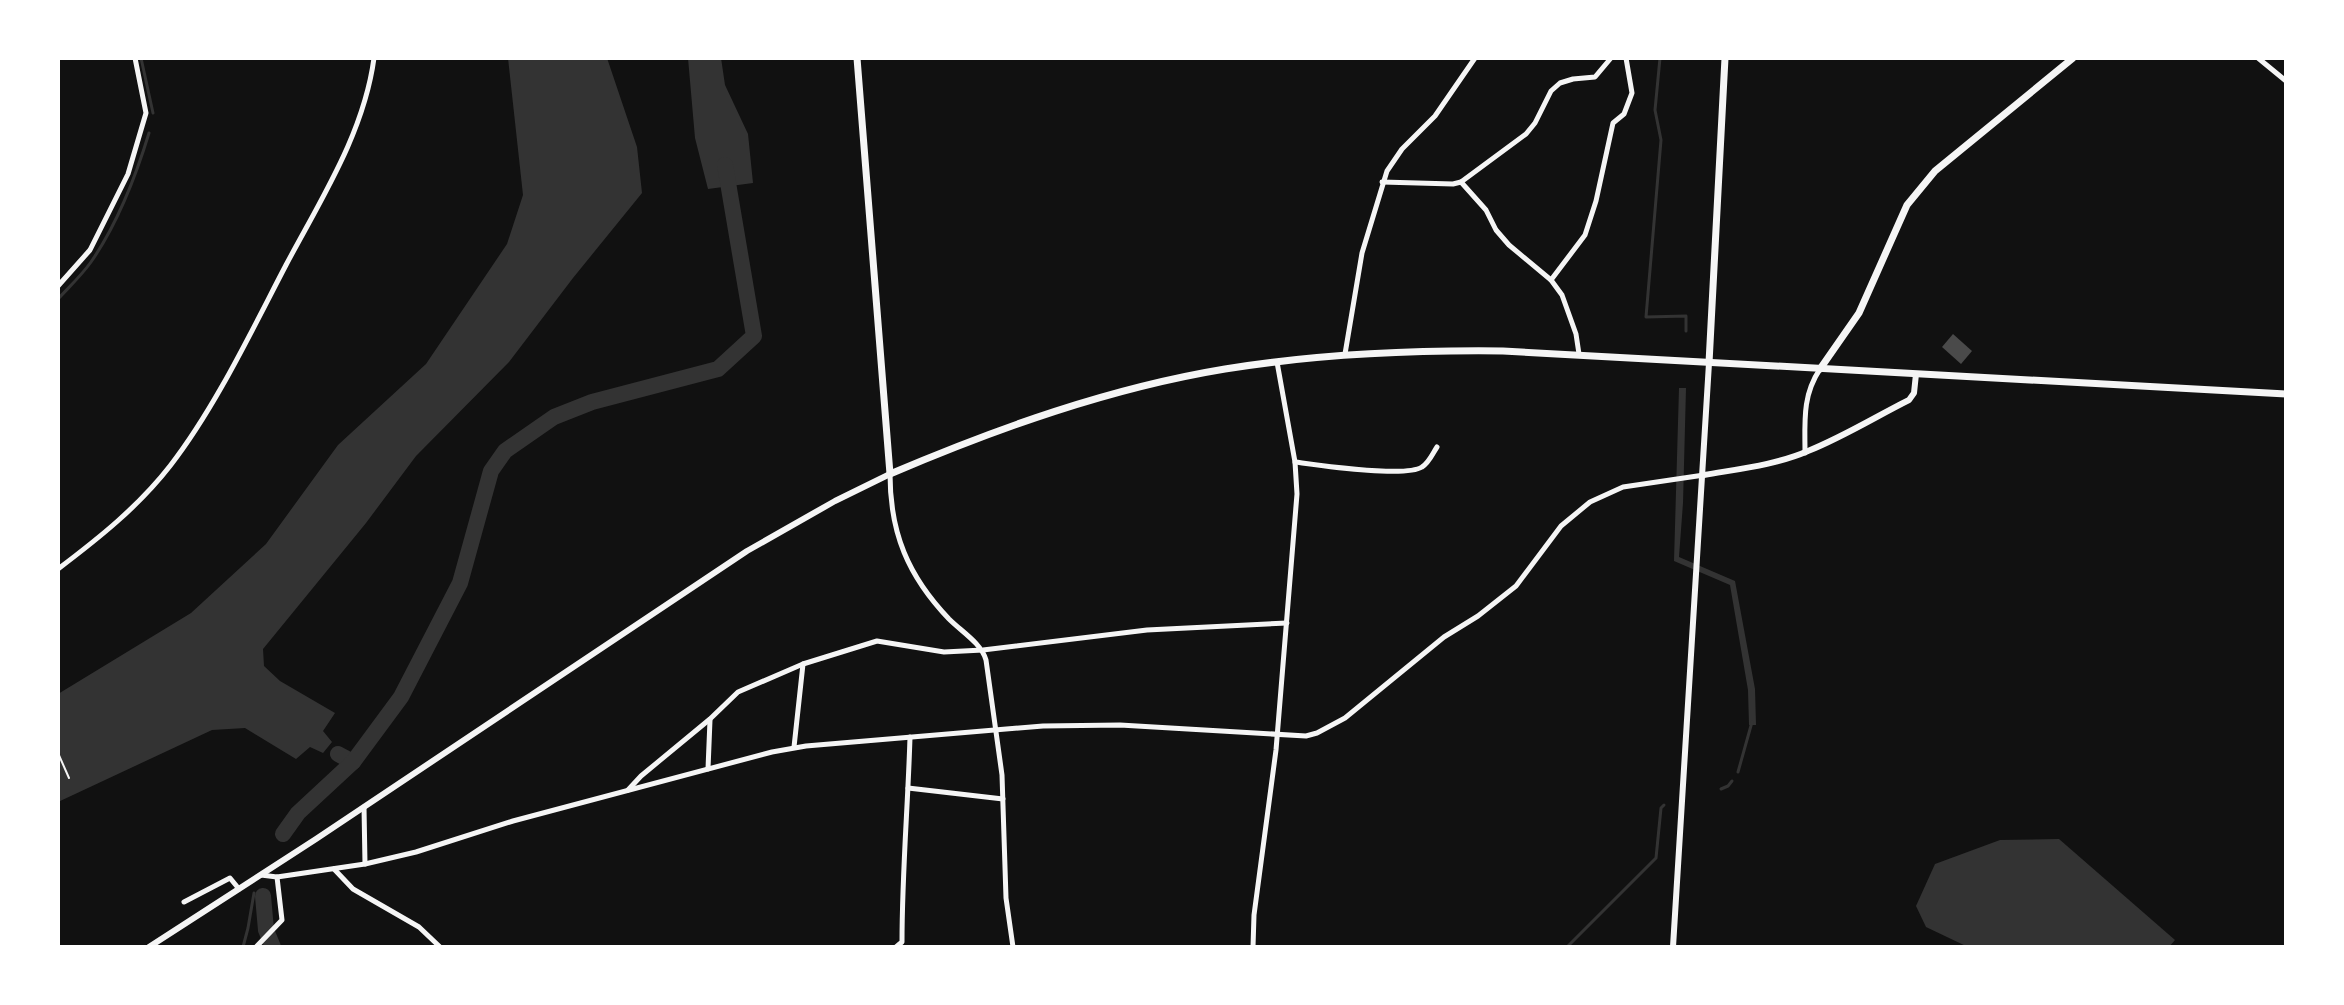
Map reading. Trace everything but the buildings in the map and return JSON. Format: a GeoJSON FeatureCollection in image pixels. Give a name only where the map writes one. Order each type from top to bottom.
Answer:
{"type":"FeatureCollection","features":[{"type":"Feature","properties":{"kind":"main road"},"geometry":{"type":"LineString","coordinates":[[857,58],[890,474],[1008,427],[1108,395],[1195,375],[1345,354],[1446,350],[1579,354],[2286,394]]}},
{"type":"Feature","properties":{"kind":"main road"},"geometry":{"type":"LineString","coordinates":[[1709,363],[1725,58]]}},
{"type":"Feature","properties":{"kind":"main road"},"geometry":{"type":"LineString","coordinates":[[1820,369],[1859,313],[1907,205],[1935,171],[2073,58]]}},
{"type":"Feature","properties":{"kind":"street"},"geometry":{"type":"LineString","coordinates":[[58,286],[90,250],[128,174],[146,113],[135,58]]}},
{"type":"Feature","properties":{"kind":"street"},"geometry":{"type":"LineString","coordinates":[[58,569],[114,526],[141,500],[171,465],[199,422],[243,349],[346,154],[372,74],[374,58]]}},
{"type":"Feature","properties":{"kind":"street"},"geometry":{"type":"LineString","coordinates":[[1345,354],[1362,253],[1382,182],[1402,149],[1435,116],[1475,58]]}},
{"type":"Feature","properties":{"kind":"street"},"geometry":{"type":"LineString","coordinates":[[1382,182],[1461,182],[1526,134],[1551,91],[1560,83],[1595,77],[1611,58]]}},
{"type":"Feature","properties":{"kind":"street"},"geometry":{"type":"LineString","coordinates":[[1551,280],[1585,235],[1596,201],[1613,123],[1624,114],[1632,93],[1626,58]]}},
{"type":"Feature","properties":{"kind":"street"},"geometry":{"type":"LineString","coordinates":[[2258,58],[2286,81]]}},
{"type":"Feature","properties":{"kind":"street"},"geometry":{"type":"LineString","coordinates":[[1461,182],[1486,210],[1496,230],[1509,245],[1551,280],[1567,305],[1579,354]]}},
{"type":"Feature","properties":{"kind":"street"},"geometry":{"type":"LineString","coordinates":[[1253,947],[1254,915],[1277,735],[1297,494],[1295,462],[1277,362]]}},
{"type":"Feature","properties":{"kind":"street"},"geometry":{"type":"LineString","coordinates":[[1673,947],[1709,363]]}},
{"type":"Feature","properties":{"kind":"street"},"geometry":{"type":"LineString","coordinates":[[1805,453],[1805,403],[1812,381],[1820,369]]}},
{"type":"Feature","properties":{"kind":"street"},"geometry":{"type":"LineString","coordinates":[[261,875],[277,877],[334,869],[416,852],[500,825],[794,747],[997,729],[1120,725],[1306,736],[1330,728],[1345,718],[1444,637],[1478,616],[1516,586],[1561,526],[1590,502],[1623,487],[1758,466],[1805,453],[1909,400],[1914,393],[1916,374]]}},
{"type":"Feature","properties":{"kind":"street"},"geometry":{"type":"LineString","coordinates":[[1295,462],[1364,470],[1410,471],[1423,467],[1437,447]]}},
{"type":"Feature","properties":{"kind":"street"},"geometry":{"type":"LineString","coordinates":[[149,947],[747,551],[890,474],[892,516],[912,572],[948,618],[983,650],[997,729],[1007,911],[1013,947]]}},
{"type":"Feature","properties":{"kind":"street"},"geometry":{"type":"LineString","coordinates":[[627,791],[738,692],[803,664],[877,641],[944,652],[1147,630],[1287,623]]}},
{"type":"Feature","properties":{"kind":"street"},"geometry":{"type":"LineString","coordinates":[[794,747],[803,664]]}},
{"type":"Feature","properties":{"kind":"street"},"geometry":{"type":"LineString","coordinates":[[708,769],[710,719]]}},
{"type":"Feature","properties":{"kind":"street"},"geometry":{"type":"LineString","coordinates":[[896,947],[902,942],[910,737]]}},
{"type":"Feature","properties":{"kind":"street"},"geometry":{"type":"LineString","coordinates":[[908,788],[1003,799]]}},
{"type":"Feature","properties":{"kind":"street"},"geometry":{"type":"LineString","coordinates":[[364,806],[365,864]]}},
{"type":"Feature","properties":{"kind":"street"},"geometry":{"type":"LineString","coordinates":[[334,869],[353,889],[419,927],[440,947]]}},
{"type":"Feature","properties":{"kind":"street"},"geometry":{"type":"LineString","coordinates":[[256,947],[282,920],[277,877]]}},
{"type":"Feature","properties":{"kind":"street"},"geometry":{"type":"LineString","coordinates":[[184,902],[230,878],[239,889]]}},
{"type":"Feature","properties":{"kind":"lane"},"geometry":{"type":"LineString","coordinates":[[58,753],[69,778]]}},
{"type":"Feature","properties":{"kind":"shaded area"},"geometry":{"type":"Polygon","coordinates":[[[508,58],[607,58],[637,147],[642,193],[509,362],[416,456],[366,523],[263,649],[264,666],[280,681],[335,713],[323,731],[332,742],[323,753],[310,747],[296,759],[245,728],[212,730],[58,802],[58,694],[191,613],[266,544],[338,445],[426,364],[507,244],[523,195],[508,58]]]}},
{"type":"Feature","properties":{"kind":"shaded area"},"geometry":{"type":"Polygon","coordinates":[[[688,58],[721,58],[725,85],[748,134],[753,183],[708,189],[695,138],[688,58]]]}},
{"type":"Feature","properties":{"kind":"shaded area"},"geometry":{"type":"Polygon","coordinates":[[[1679,388],[1686,388],[1679,557],[1735,581],[1755,689],[1756,725],[1749,725],[1748,690],[1730,585],[1674,561],[1679,388]]]}},
{"type":"Feature","properties":{"kind":"shaded area"},"geometry":{"type":"Polygon","coordinates":[[[2059,839],[2175,940],[2169,947],[1968,947],[1926,927],[1916,906],[1935,864],[2000,840],[2059,839]]]}},
{"type":"Feature","properties":{"kind":"waterway"},"geometry":{"type":"LineString","coordinates":[[141,58],[153,113]]}},
{"type":"Feature","properties":{"kind":"waterway"},"geometry":{"type":"LineString","coordinates":[[1660,58],[1655,110],[1661,140],[1646,317],[1686,316],[1686,331]]}},
{"type":"Feature","properties":{"kind":"waterway"},"geometry":{"type":"LineString","coordinates":[[58,299],[87,267],[118,216],[149,133]]}},
{"type":"Feature","properties":{"kind":"waterway"},"geometry":{"type":"LineString","coordinates":[[283,834],[298,813],[353,762],[401,697],[460,583],[491,471],[505,451],[554,417],[592,402],[718,369],[754,336],[725,165]]}},
{"type":"Feature","properties":{"kind":"waterway"},"geometry":{"type":"LineString","coordinates":[[1738,772],[1752,722]]}},
{"type":"Feature","properties":{"kind":"waterway"},"geometry":{"type":"LineString","coordinates":[[338,754],[353,762]]}},
{"type":"Feature","properties":{"kind":"waterway"},"geometry":{"type":"LineString","coordinates":[[1721,789],[1732,781]]}},
{"type":"Feature","properties":{"kind":"waterway"},"geometry":{"type":"LineString","coordinates":[[1567,947],[1656,858],[1661,808],[1664,805]]}},
{"type":"Feature","properties":{"kind":"waterway"},"geometry":{"type":"LineString","coordinates":[[243,947],[254,893]]}},
{"type":"Feature","properties":{"kind":"waterway"},"geometry":{"type":"LineString","coordinates":[[263,896],[266,930],[273,947]]}}]}
